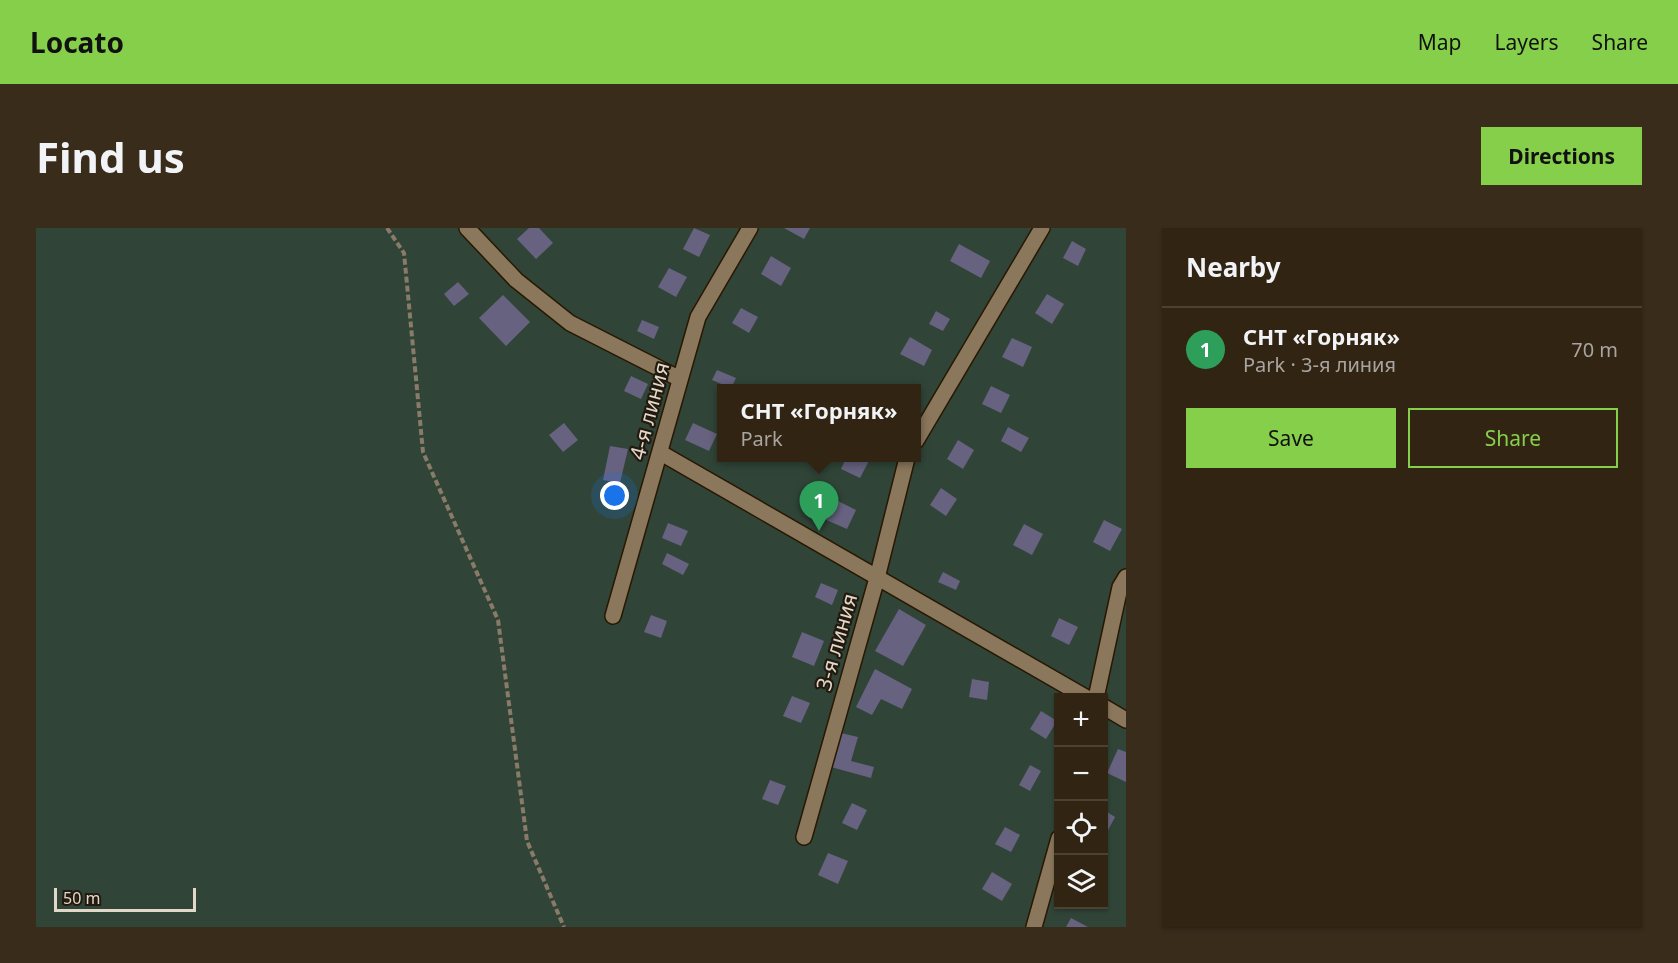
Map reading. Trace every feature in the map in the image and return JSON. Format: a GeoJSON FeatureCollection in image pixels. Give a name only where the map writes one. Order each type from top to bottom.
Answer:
{"type":"FeatureCollection","features":[{"type":"Feature","properties":{"kind":"street"},"geometry":{"type":"LineString","coordinates":[[467,228],[516,280],[570,323],[680,379]]}},
{"type":"Feature","properties":{"kind":"street","name":"4-я линия"},"geometry":{"type":"LineString","coordinates":[[613,616],[699,317],[750,228]]}},
{"type":"Feature","properties":{"kind":"street"},"geometry":{"type":"LineString","coordinates":[[921,433],[1042,228]]}},
{"type":"Feature","properties":{"kind":"street"},"geometry":{"type":"LineString","coordinates":[[661,453],[1078,693]]}},
{"type":"Feature","properties":{"kind":"street","name":"3-я линия"},"geometry":{"type":"LineString","coordinates":[[804,837],[877,578],[906,462]]}},
{"type":"Feature","properties":{"kind":"street"},"geometry":{"type":"LineString","coordinates":[[1097,693],[1120,587],[1126,577]]}},
{"type":"Feature","properties":{"kind":"street"},"geometry":{"type":"LineString","coordinates":[[1108,709],[1126,720]]}},
{"type":"Feature","properties":{"kind":"street"},"geometry":{"type":"LineString","coordinates":[[1034,927],[1054,855]]}},
{"type":"Feature","properties":{"kind":"path"},"geometry":{"type":"LineString","coordinates":[[387,228],[404,253],[423,452],[498,620],[527,841],[564,927]]}},
{"type":"Feature","properties":{"kind":"green space"},"geometry":{"type":"Polygon","coordinates":[[[36,228],[1126,228],[1126,927],[36,927],[36,228]]]}},
{"type":"Feature","properties":{"kind":"building"},"geometry":{"type":"Polygon","coordinates":[[[529,228],[539,228],[553,243],[536,259],[517,239],[529,228]]]}},
{"type":"Feature","properties":{"kind":"building"},"geometry":{"type":"Polygon","coordinates":[[[694,228],[710,235],[699,257],[683,249],[694,228]]]}},
{"type":"Feature","properties":{"kind":"building"},"geometry":{"type":"Polygon","coordinates":[[[784,228],[810,228],[804,239],[784,228]]]}},
{"type":"Feature","properties":{"kind":"building"},"geometry":{"type":"Polygon","coordinates":[[[1072,241],[1086,249],[1078,266],[1063,258],[1072,241]]]}},
{"type":"Feature","properties":{"kind":"building"},"geometry":{"type":"Polygon","coordinates":[[[959,244],[990,261],[981,278],[950,261],[959,244]]]}},
{"type":"Feature","properties":{"kind":"building"},"geometry":{"type":"Polygon","coordinates":[[[771,256],[791,268],[781,286],[761,274],[771,256]]]}},
{"type":"Feature","properties":{"kind":"building"},"geometry":{"type":"Polygon","coordinates":[[[669,268],[687,277],[676,297],[658,287],[669,268]]]}},
{"type":"Feature","properties":{"kind":"building"},"geometry":{"type":"Polygon","coordinates":[[[458,282],[469,294],[454,306],[444,294],[458,282]]]}},
{"type":"Feature","properties":{"kind":"building"},"geometry":{"type":"Polygon","coordinates":[[[1047,294],[1064,304],[1052,324],[1035,313],[1047,294]]]}},
{"type":"Feature","properties":{"kind":"building"},"geometry":{"type":"Polygon","coordinates":[[[503,295],[530,322],[506,346],[479,318],[503,295]]]}},
{"type":"Feature","properties":{"kind":"building"},"geometry":{"type":"Polygon","coordinates":[[[741,308],[758,317],[749,333],[732,323],[741,308]]]}},
{"type":"Feature","properties":{"kind":"building"},"geometry":{"type":"Polygon","coordinates":[[[936,311],[950,319],[943,331],[929,324],[936,311]]]}},
{"type":"Feature","properties":{"kind":"building"},"geometry":{"type":"Polygon","coordinates":[[[642,320],[659,327],[654,339],[637,331],[642,320]]]}},
{"type":"Feature","properties":{"kind":"building"},"geometry":{"type":"Polygon","coordinates":[[[910,337],[932,350],[924,366],[900,354],[910,337]]]}},
{"type":"Feature","properties":{"kind":"building"},"geometry":{"type":"Polygon","coordinates":[[[1012,338],[1032,347],[1023,367],[1002,357],[1012,338]]]}},
{"type":"Feature","properties":{"kind":"building"},"geometry":{"type":"Polygon","coordinates":[[[717,370],[736,378],[733,384],[722,384],[712,380],[717,370]]]}},
{"type":"Feature","properties":{"kind":"building"},"geometry":{"type":"Polygon","coordinates":[[[631,376],[648,384],[641,399],[624,391],[631,376]]]}},
{"type":"Feature","properties":{"kind":"building"},"geometry":{"type":"Polygon","coordinates":[[[991,386],[1010,395],[1001,413],[982,404],[991,386]]]}},
{"type":"Feature","properties":{"kind":"building"},"geometry":{"type":"Polygon","coordinates":[[[564,423],[578,440],[563,452],[549,435],[564,423]]]}},
{"type":"Feature","properties":{"kind":"building"},"geometry":{"type":"Polygon","coordinates":[[[693,423],[717,434],[709,451],[685,440],[693,423]]]}},
{"type":"Feature","properties":{"kind":"building"},"geometry":{"type":"Polygon","coordinates":[[[1008,427],[1029,438],[1021,452],[1001,441],[1008,427]]]}},
{"type":"Feature","properties":{"kind":"building"},"geometry":{"type":"Polygon","coordinates":[[[958,440],[974,450],[963,469],[947,459],[958,440]]]}},
{"type":"Feature","properties":{"kind":"building"},"geometry":{"type":"Polygon","coordinates":[[[610,446],[628,449],[620,483],[603,480],[610,446]]]}},
{"type":"Feature","properties":{"kind":"building"},"geometry":{"type":"Polygon","coordinates":[[[844,462],[868,462],[860,478],[841,469],[844,462]]]}},
{"type":"Feature","properties":{"kind":"building"},"geometry":{"type":"Polygon","coordinates":[[[941,488],[957,499],[946,516],[930,505],[941,488]]]}},
{"type":"Feature","properties":{"kind":"building"},"geometry":{"type":"Polygon","coordinates":[[[834,499],[856,510],[847,529],[824,519],[834,499]]]}},
{"type":"Feature","properties":{"kind":"building"},"geometry":{"type":"Polygon","coordinates":[[[1104,520],[1122,529],[1110,551],[1093,542],[1104,520]]]}},
{"type":"Feature","properties":{"kind":"building"},"geometry":{"type":"Polygon","coordinates":[[[668,523],[688,531],[681,546],[662,538],[668,523]]]}},
{"type":"Feature","properties":{"kind":"building"},"geometry":{"type":"Polygon","coordinates":[[[1024,524],[1043,534],[1032,555],[1013,545],[1024,524]]]}},
{"type":"Feature","properties":{"kind":"building"},"geometry":{"type":"Polygon","coordinates":[[[667,553],[689,564],[683,575],[662,564],[667,553]]]}},
{"type":"Feature","properties":{"kind":"building"},"geometry":{"type":"Polygon","coordinates":[[[943,572],[960,581],[956,590],[938,582],[943,572]]]}},
{"type":"Feature","properties":{"kind":"building"},"geometry":{"type":"Polygon","coordinates":[[[821,583],[838,590],[832,605],[815,597],[821,583]]]}},
{"type":"Feature","properties":{"kind":"building"},"geometry":{"type":"Polygon","coordinates":[[[899,609],[926,625],[903,666],[875,651],[899,609]]]}},
{"type":"Feature","properties":{"kind":"building"},"geometry":{"type":"Polygon","coordinates":[[[651,615],[667,621],[661,638],[644,632],[651,615]]]}},
{"type":"Feature","properties":{"kind":"building"},"geometry":{"type":"Polygon","coordinates":[[[1059,618],[1078,627],[1069,645],[1051,636],[1059,618]]]}},
{"type":"Feature","properties":{"kind":"building"},"geometry":{"type":"Polygon","coordinates":[[[802,632],[824,641],[814,666],[792,657],[802,632]]]}},
{"type":"Feature","properties":{"kind":"building"},"geometry":{"type":"Polygon","coordinates":[[[875,669],[912,689],[902,709],[881,699],[872,715],[856,707],[875,669]]]}},
{"type":"Feature","properties":{"kind":"building"},"geometry":{"type":"Polygon","coordinates":[[[972,679],[989,682],[987,700],[969,697],[972,679]]]}},
{"type":"Feature","properties":{"kind":"building"},"geometry":{"type":"Polygon","coordinates":[[[792,696],[810,703],[801,723],[783,716],[792,696]]]}},
{"type":"Feature","properties":{"kind":"building"},"geometry":{"type":"Polygon","coordinates":[[[1041,711],[1054,719],[1054,726],[1046,739],[1030,729],[1041,711]]]}},
{"type":"Feature","properties":{"kind":"building"},"geometry":{"type":"Polygon","coordinates":[[[841,733],[858,737],[851,761],[874,767],[871,778],[831,767],[841,733]]]}},
{"type":"Feature","properties":{"kind":"building"},"geometry":{"type":"Polygon","coordinates":[[[1118,749],[1126,752],[1126,782],[1108,773],[1118,749]]]}},
{"type":"Feature","properties":{"kind":"building"},"geometry":{"type":"Polygon","coordinates":[[[1030,765],[1041,771],[1030,791],[1019,785],[1030,765]]]}},
{"type":"Feature","properties":{"kind":"building"},"geometry":{"type":"Polygon","coordinates":[[[770,780],[786,786],[778,805],[762,799],[770,780]]]}},
{"type":"Feature","properties":{"kind":"building"},"geometry":{"type":"Polygon","coordinates":[[[852,803],[867,810],[857,830],[842,823],[852,803]]]}},
{"type":"Feature","properties":{"kind":"building"},"geometry":{"type":"Polygon","coordinates":[[[1108,813],[1115,817],[1108,830],[1108,813]]]}},
{"type":"Feature","properties":{"kind":"building"},"geometry":{"type":"Polygon","coordinates":[[[1005,827],[1020,835],[1011,852],[995,844],[1005,827]]]}},
{"type":"Feature","properties":{"kind":"building"},"geometry":{"type":"Polygon","coordinates":[[[828,853],[848,861],[838,884],[818,875],[828,853]]]}},
{"type":"Feature","properties":{"kind":"building"},"geometry":{"type":"Polygon","coordinates":[[[992,872],[1012,884],[1002,901],[982,889],[992,872]]]}},
{"type":"Feature","properties":{"kind":"building"},"geometry":{"type":"Polygon","coordinates":[[[1071,918],[1088,927],[1066,927],[1071,918]]]}},
{"type":"Feature","properties":{"kind":"place","name":"СНТ «Горняк»"},"geometry":{"type":"Point","coordinates":[819,531]}}]}
